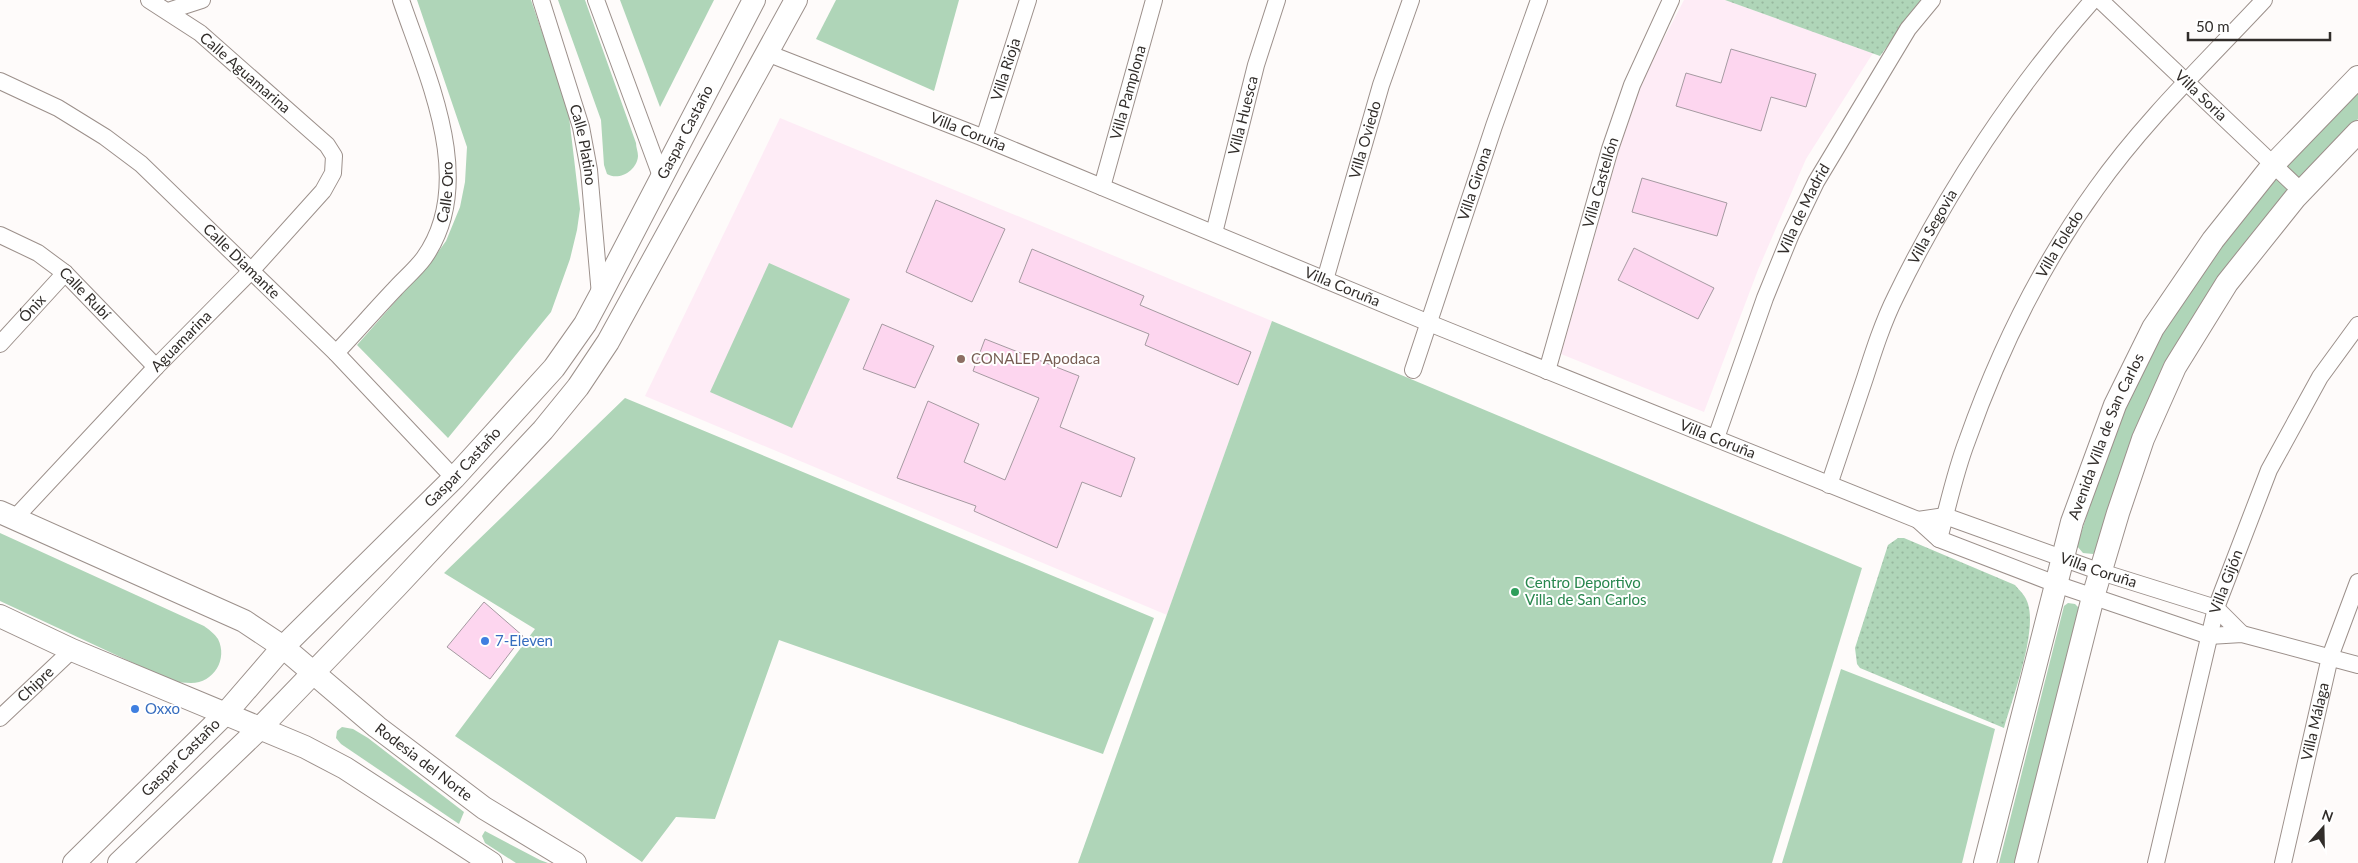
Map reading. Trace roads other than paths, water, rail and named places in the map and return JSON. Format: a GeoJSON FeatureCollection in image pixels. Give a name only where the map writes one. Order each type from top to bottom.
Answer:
{"type":"FeatureCollection","features":[{"type":"Feature","properties":{"kind":"main road","name":"Gaspar Castaño"},"geometry":{"type":"LineString","coordinates":[[74,863],[226,713],[284,647],[454,478],[554,368],[585,324],[754,0]]}},
{"type":"Feature","properties":{"kind":"main road","name":"Gaspar Castaño"},"geometry":{"type":"LineString","coordinates":[[119,863],[260,728],[543,430],[578,387],[608,342],[796,0]]}},
{"type":"Feature","properties":{"kind":"main road","name":"Avenida Villa de San Carlos"},"geometry":{"type":"LineString","coordinates":[[1984,863],[2072,522],[2115,405],[2153,328],[2213,240],[2272,166],[2358,78]]}},
{"type":"Feature","properties":{"kind":"main road"},"geometry":{"type":"LineString","coordinates":[[2026,863],[2093,597],[2118,513],[2143,439],[2175,366],[2227,283],[2301,191],[2358,132]]}},
{"type":"Feature","properties":{"kind":"main road","name":"Rodesia del Norte"},"geometry":{"type":"LineString","coordinates":[[7,515],[244,621],[284,647],[377,727],[484,808],[575,863]]}},
{"type":"Feature","properties":{"kind":"main road"},"geometry":{"type":"LineString","coordinates":[[0,616],[72,650],[306,747],[345,768],[490,863]]}},
{"type":"Feature","properties":{"kind":"street","name":"Calle Aguamarina"},"geometry":{"type":"LineString","coordinates":[[148,0],[200,33],[327,145],[334,156]]}},
{"type":"Feature","properties":{"kind":"street"},"geometry":{"type":"LineString","coordinates":[[168,11],[202,0]]}},
{"type":"Feature","properties":{"kind":"street","name":"Calle Oro"},"geometry":{"type":"LineString","coordinates":[[336,353],[424,258],[438,229],[447,195],[446,149],[439,112],[401,0]]}},
{"type":"Feature","properties":{"kind":"street","name":"Calle Platino"},"geometry":{"type":"LineString","coordinates":[[541,0],[582,127],[589,170],[600,296]]}},
{"type":"Feature","properties":{"kind":"street"},"geometry":{"type":"LineString","coordinates":[[596,0],[662,179]]}},
{"type":"Feature","properties":{"kind":"street","name":"Villa Rioja"},"geometry":{"type":"LineString","coordinates":[[984,138],[1028,0]]}},
{"type":"Feature","properties":{"kind":"street","name":"Villa Pamplona"},"geometry":{"type":"LineString","coordinates":[[1102,187],[1154,0]]}},
{"type":"Feature","properties":{"kind":"street","name":"Villa Huesca"},"geometry":{"type":"LineString","coordinates":[[1214,233],[1256,65],[1277,0]]}},
{"type":"Feature","properties":{"kind":"street","name":"Villa Oviedo"},"geometry":{"type":"LineString","coordinates":[[1325,280],[1381,85],[1411,0]]}},
{"type":"Feature","properties":{"kind":"street","name":"Villa Girona"},"geometry":{"type":"LineString","coordinates":[[1413,370],[1497,116],[1539,0]]}},
{"type":"Feature","properties":{"kind":"street","name":"Villa Castellón"},"geometry":{"type":"LineString","coordinates":[[1547,370],[1610,149],[1632,85],[1672,0]]}},
{"type":"Feature","properties":{"kind":"street","name":"Villa de Madrid"},"geometry":{"type":"LineString","coordinates":[[1716,438],[1765,298],[1791,234],[1816,182],[1908,29],[1932,0]]}},
{"type":"Feature","properties":{"kind":"street","name":"Villa Segovia"},"geometry":{"type":"LineString","coordinates":[[1829,485],[1878,338],[1895,297],[1915,260],[1953,193],[1999,123],[2052,47],[2093,0]]}},
{"type":"Feature","properties":{"kind":"street","name":"Villa Soria"},"geometry":{"type":"LineString","coordinates":[[2100,0],[2272,166],[2301,191]]}},
{"type":"Feature","properties":{"kind":"street","name":"Villa Toledo"},"geometry":{"type":"LineString","coordinates":[[1939,539],[1966,442],[1995,371],[2044,269],[2096,188],[2144,129],[2264,0]]}},
{"type":"Feature","properties":{"kind":"street","name":"Villa Coruña"},"geometry":{"type":"LineString","coordinates":[[767,53],[984,138],[1429,323],[1918,520],[1939,539],[2056,584],[2209,636],[2242,634],[2358,665]]}},
{"type":"Feature","properties":{"kind":"street","name":"Calle Diamante"},"geometry":{"type":"LineString","coordinates":[[0,81],[58,108],[105,137],[141,164],[336,353],[454,478]]}},
{"type":"Feature","properties":{"kind":"street","name":"Aguamarina"},"geometry":{"type":"LineString","coordinates":[[7,515],[252,271],[323,191],[333,173],[334,156]]}},
{"type":"Feature","properties":{"kind":"street","name":"Calle Rubí"},"geometry":{"type":"LineString","coordinates":[[0,235],[38,254],[66,273],[156,367]]}},
{"type":"Feature","properties":{"kind":"street","name":"Ónix"},"geometry":{"type":"LineString","coordinates":[[0,344],[66,273]]}},
{"type":"Feature","properties":{"kind":"street","name":"Villa Gijón"},"geometry":{"type":"LineString","coordinates":[[2156,863],[2216,608],[2269,470],[2320,377],[2358,324]]}},
{"type":"Feature","properties":{"kind":"street","name":"Villa Coruña"},"geometry":{"type":"LineString","coordinates":[[1918,520],[1946,516],[2101,572],[2216,608],[2242,634]]}},
{"type":"Feature","properties":{"kind":"street","name":"Villa Málaga"},"geometry":{"type":"LineString","coordinates":[[2283,863],[2330,657],[2358,582]]}},
{"type":"Feature","properties":{"kind":"street","name":"Chipre"},"geometry":{"type":"LineString","coordinates":[[0,718],[72,650]]}},
{"type":"Feature","properties":{"kind":"place","name":"CONALEP Apodaca"},"geometry":{"type":"Point","coordinates":[961,359]}},
{"type":"Feature","properties":{"kind":"place","name":"Centro Deportivo Villa de San Carlos"},"geometry":{"type":"Point","coordinates":[1515,592]}},
{"type":"Feature","properties":{"kind":"place","name":"7-Eleven"},"geometry":{"type":"Point","coordinates":[485,641]}},
{"type":"Feature","properties":{"kind":"place","name":"Oxxo"},"geometry":{"type":"Point","coordinates":[135,709]}}]}
